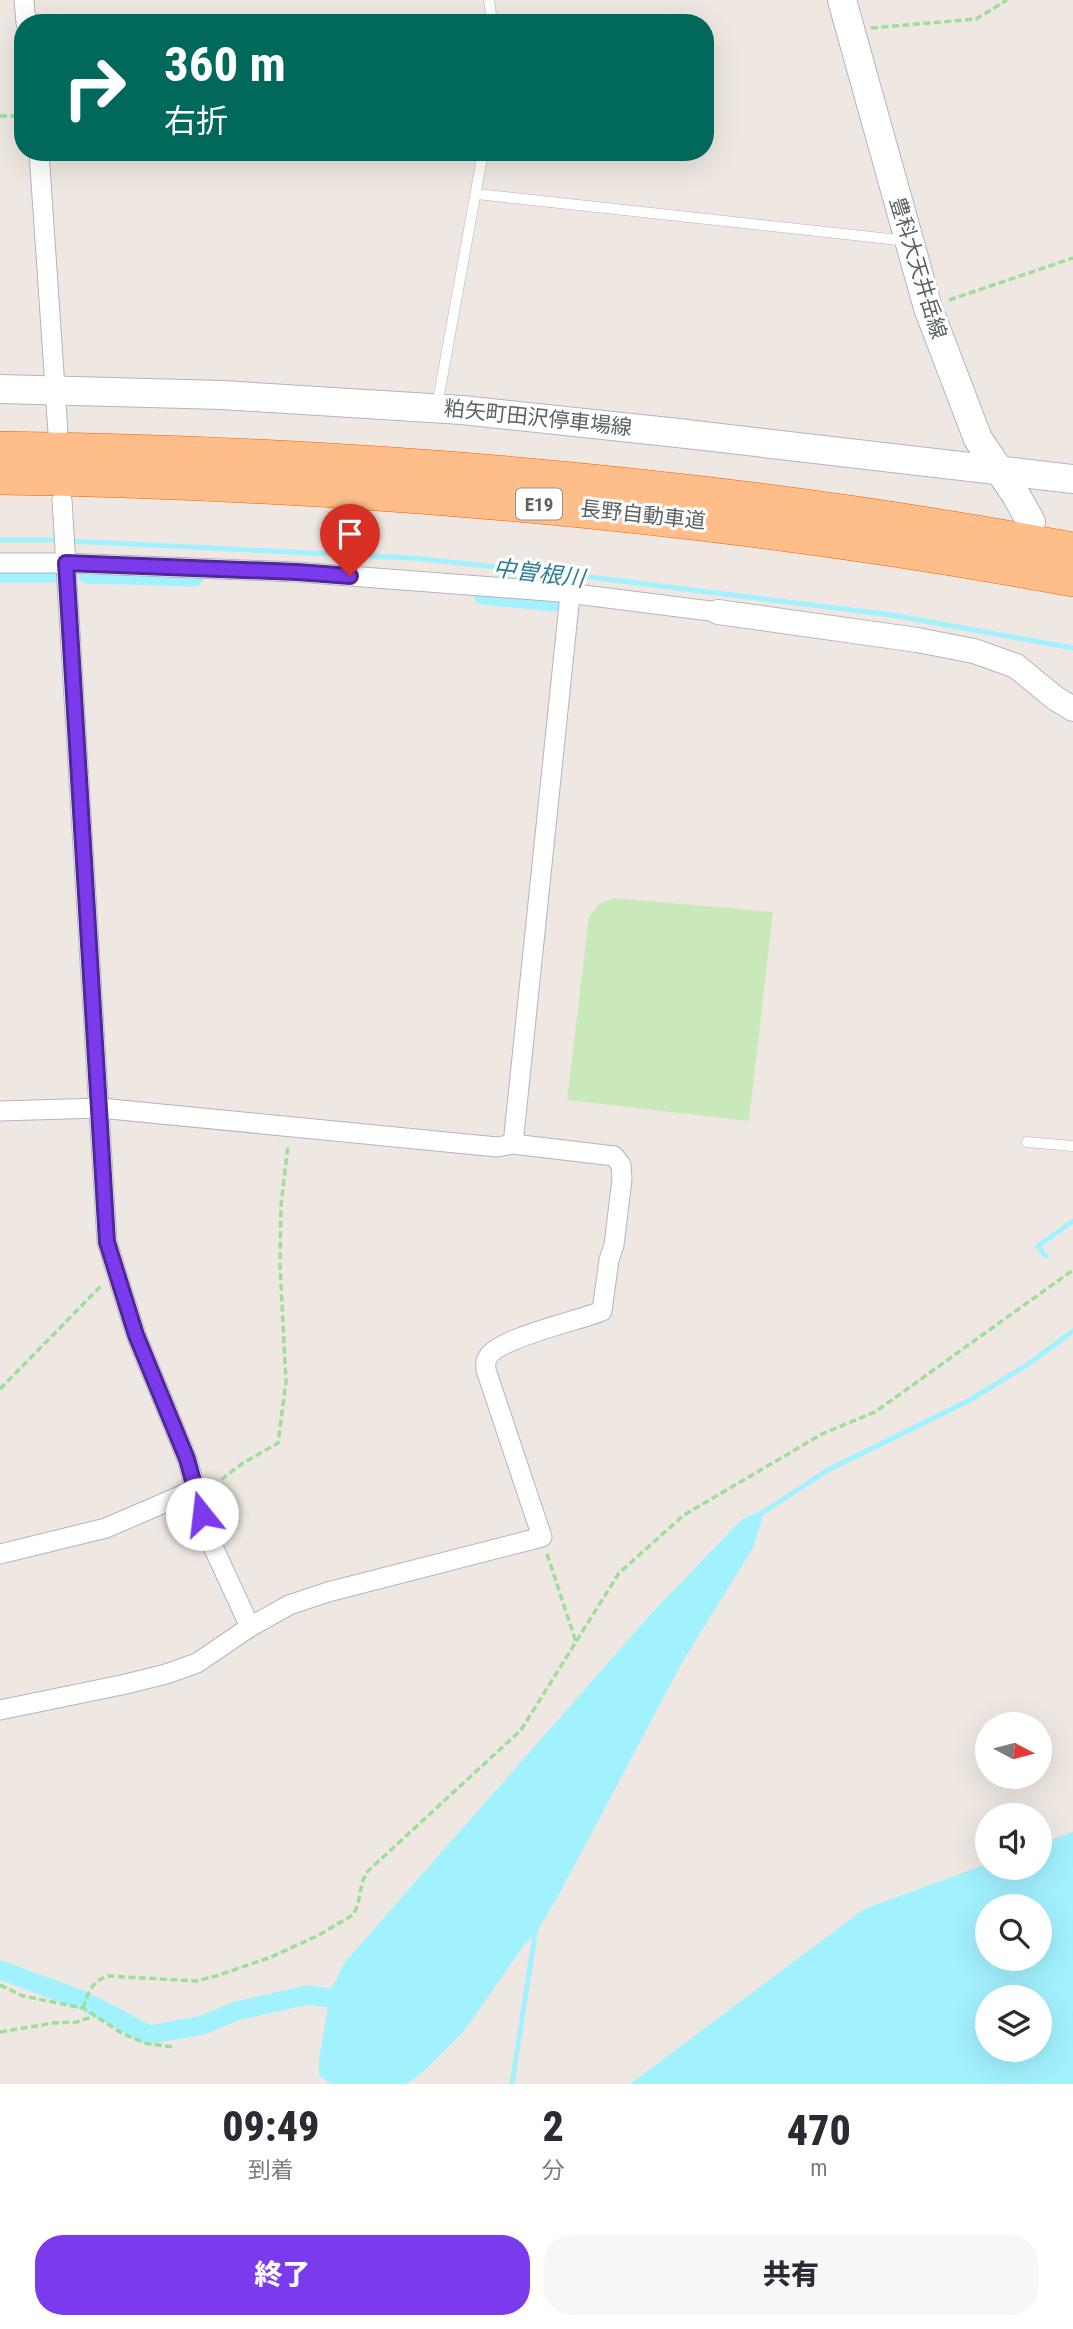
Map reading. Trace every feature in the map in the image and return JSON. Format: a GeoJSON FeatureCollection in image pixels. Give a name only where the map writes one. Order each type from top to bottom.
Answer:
{"type":"FeatureCollection","features":[{"type":"Feature","properties":{"kind":"highway","name":"長野自動車道"},"geometry":{"type":"LineString","coordinates":[[0,450],[267,457],[530,476],[830,511],[1073,551]]}},
{"type":"Feature","properties":{"kind":"highway","name":"長野自動車道"},"geometry":{"type":"LineString","coordinates":[[0,476],[263,484],[527,503],[667,517],[827,538],[1073,578]]}},
{"type":"Feature","properties":{"kind":"main road","name":"豊科大天井岳線"},"geometry":{"type":"LineString","coordinates":[[842,0],[928,308],[978,439],[1031,522]]}},
{"type":"Feature","properties":{"kind":"main road","name":"粕矢町田沢停車場線"},"geometry":{"type":"LineString","coordinates":[[0,389],[222,395],[436,408],[1073,479]]}},
{"type":"Feature","properties":{"kind":"street"},"geometry":{"type":"LineString","coordinates":[[40,161],[58,432]]}},
{"type":"Feature","properties":{"kind":"street"},"geometry":{"type":"LineString","coordinates":[[62,500],[107,1242],[136,1335],[187,1459],[209,1538],[250,1627]]}},
{"type":"Feature","properties":{"kind":"street"},"geometry":{"type":"LineString","coordinates":[[0,563],[66,559],[297,572],[570,595],[718,612],[917,640],[974,651],[1016,666],[1073,709]]}},
{"type":"Feature","properties":{"kind":"street"},"geometry":{"type":"LineString","coordinates":[[513,1144],[570,595]]}},
{"type":"Feature","properties":{"kind":"street"},"geometry":{"type":"LineString","coordinates":[[0,1111],[100,1108],[496,1147],[513,1144],[614,1156],[621,1165],[622,1172],[614,1245],[609,1260],[602,1311],[514,1339],[496,1348],[487,1358],[486,1370],[542,1537],[328,1592],[289,1605],[250,1627],[197,1663],[166,1674],[127,1685],[0,1710]]}},
{"type":"Feature","properties":{"kind":"street"},"geometry":{"type":"LineString","coordinates":[[0,1554],[106,1528],[194,1490]]}},
{"type":"Feature","properties":{"kind":"lane"},"geometry":{"type":"LineString","coordinates":[[436,408],[482,161]]}},
{"type":"Feature","properties":{"kind":"lane"},"geometry":{"type":"LineString","coordinates":[[477,194],[909,241]]}},
{"type":"Feature","properties":{"kind":"lane"},"geometry":{"type":"LineString","coordinates":[[1027,1142],[1073,1146]]}},
{"type":"Feature","properties":{"kind":"path"},"geometry":{"type":"LineString","coordinates":[[850,30],[976,19],[1007,0]]}},
{"type":"Feature","properties":{"kind":"path"},"geometry":{"type":"LineString","coordinates":[[928,308],[1073,258]]}},
{"type":"Feature","properties":{"kind":"path"},"geometry":{"type":"LineString","coordinates":[[194,1490],[208,1489],[243,1463],[278,1443],[286,1382],[280,1265],[281,1205],[291,1126]]}},
{"type":"Feature","properties":{"kind":"path"},"geometry":{"type":"LineString","coordinates":[[83,2008],[89,1991],[99,1979],[108,1976],[196,1981],[216,1976],[271,1957],[315,1937],[353,1915],[362,1878],[368,1871],[522,1730],[619,1573],[684,1515],[822,1434],[875,1412],[1073,1270]]}},
{"type":"Feature","properties":{"kind":"path"},"geometry":{"type":"LineString","coordinates":[[0,1389],[115,1272]]}},
{"type":"Feature","properties":{"kind":"path"},"geometry":{"type":"LineString","coordinates":[[542,1537],[576,1642]]}},
{"type":"Feature","properties":{"kind":"path"},"geometry":{"type":"LineString","coordinates":[[0,1985],[23,1996],[83,2008],[123,2034],[148,2044],[174,2048]]}},
{"type":"Feature","properties":{"kind":"path"},"geometry":{"type":"LineString","coordinates":[[0,2032],[77,2022],[95,2016]]}},
{"type":"Feature","properties":{"kind":"green space"},"geometry":{"type":"Polygon","coordinates":[[[613,898],[773,912],[749,1121],[567,1100],[589,916],[599,904],[613,898]]]}},
{"type":"Feature","properties":{"kind":"water"},"geometry":{"type":"Polygon","coordinates":[[[765,1509],[753,1548],[683,1661],[555,1902],[465,2030],[407,2084],[331,2084],[319,2075],[319,2059],[331,1989],[345,1962],[650,1615],[741,1520],[765,1509]]]}},
{"type":"Feature","properties":{"kind":"water"},"geometry":{"type":"Polygon","coordinates":[[[1073,1832],[1073,2084],[630,2084],[864,1909],[975,1868],[975,1880],[1052,1880],[1052,1840],[1073,1832]]]}},
{"type":"Feature","properties":{"kind":"waterway","name":"中曽根川"},"geometry":{"type":"LineString","coordinates":[[0,540],[60,540]]}},
{"type":"Feature","properties":{"kind":"waterway","name":"中曽根川"},"geometry":{"type":"LineString","coordinates":[[70,541],[412,558],[566,574],[892,615],[1073,648]]}},
{"type":"Feature","properties":{"kind":"waterway"},"geometry":{"type":"LineString","coordinates":[[0,573],[54,573]]}},
{"type":"Feature","properties":{"kind":"waterway"},"geometry":{"type":"LineString","coordinates":[[87,574],[194,577]]}},
{"type":"Feature","properties":{"kind":"waterway"},"geometry":{"type":"LineString","coordinates":[[483,595],[553,602]]}},
{"type":"Feature","properties":{"kind":"waterway"},"geometry":{"type":"LineString","coordinates":[[1046,1256],[1038,1246],[1073,1221]]}},
{"type":"Feature","properties":{"kind":"waterway"},"geometry":{"type":"LineString","coordinates":[[762,1513],[828,1470],[968,1401],[1027,1365],[1073,1331]]}},
{"type":"Feature","properties":{"kind":"waterway"},"geometry":{"type":"LineString","coordinates":[[512,2084],[536,1928]]}},
{"type":"Feature","properties":{"kind":"waterway"},"geometry":{"type":"LineString","coordinates":[[0,1970],[82,2000]]}},
{"type":"Feature","properties":{"kind":"waterway"},"geometry":{"type":"LineString","coordinates":[[90,2004],[149,2035],[203,2025],[236,2011],[307,1995],[330,1998],[356,1996]]}},
{"type":"Feature","properties":{"kind":"route"},"geometry":{"type":"LineString","coordinates":[[202,1514],[187,1459],[136,1335],[107,1242],[66,563],[350,576]]}}]}
